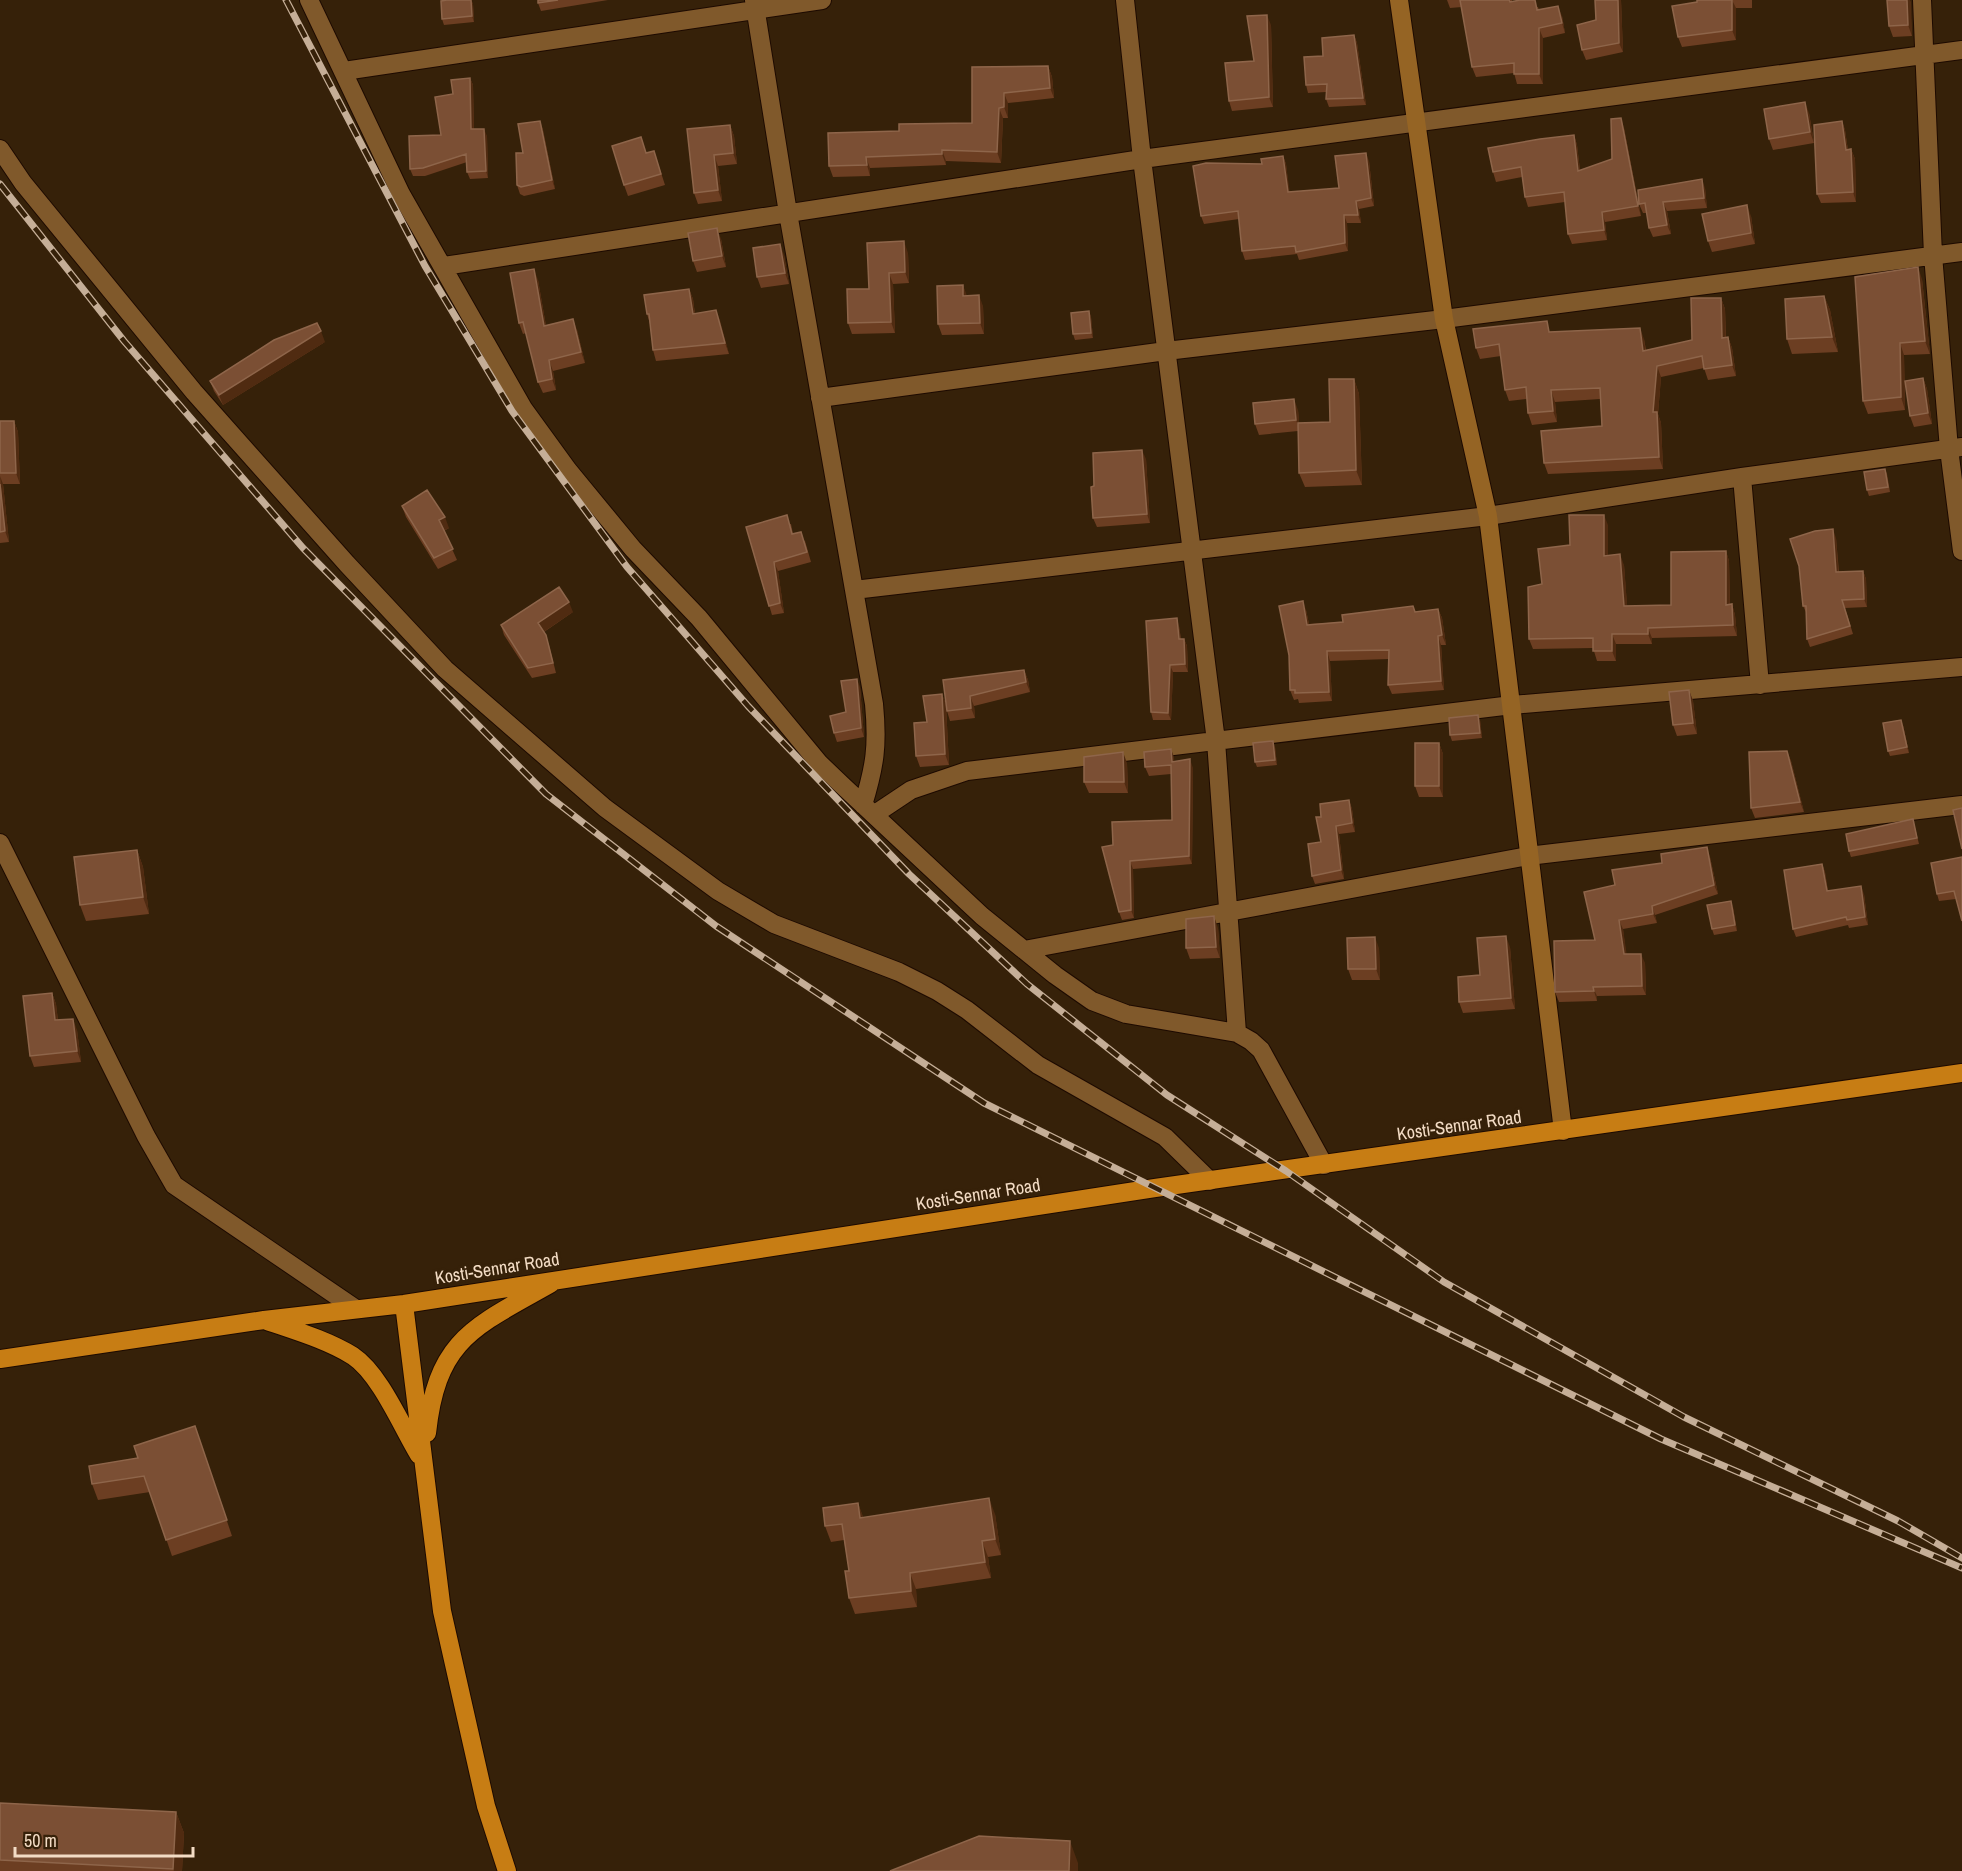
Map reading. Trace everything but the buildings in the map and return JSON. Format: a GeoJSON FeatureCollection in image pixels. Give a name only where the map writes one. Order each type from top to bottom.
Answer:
{"type":"FeatureCollection","features":[{"type":"Feature","properties":{"kind":"highway","name":"Kosti-Sennar Road"},"geometry":{"type":"LineString","coordinates":[[0,1359],[264,1320],[404,1304],[1210,1181],[1962,1073]]}},
{"type":"Feature","properties":{"kind":"highway"},"geometry":{"type":"LineString","coordinates":[[423,1462],[434,1386],[447,1359],[467,1335],[560,1279]]}},
{"type":"Feature","properties":{"kind":"highway"},"geometry":{"type":"LineString","coordinates":[[404,1304],[442,1611],[480,1783],[507,1871]]}},
{"type":"Feature","properties":{"kind":"highway"},"geometry":{"type":"LineString","coordinates":[[264,1320],[330,1344],[355,1357],[375,1381],[423,1462]]}},
{"type":"Feature","properties":{"kind":"street"},"geometry":{"type":"LineString","coordinates":[[309,0],[401,194],[523,408],[568,470],[633,549],[699,618],[819,763],[982,916],[1092,1001],[1126,1014],[1237,1033],[1251,1041],[1260,1050],[1324,1165]]}},
{"type":"Feature","properties":{"kind":"street"},"geometry":{"type":"LineString","coordinates":[[344,71],[755,5],[822,0]]}},
{"type":"Feature","properties":{"kind":"street"},"geometry":{"type":"LineString","coordinates":[[1125,0],[1142,159],[1216,741],[1226,911],[1237,1033]]}},
{"type":"Feature","properties":{"kind":"street"},"geometry":{"type":"LineString","coordinates":[[1399,0],[1444,319],[1488,516],[1563,1131]]}},
{"type":"Feature","properties":{"kind":"street"},"geometry":{"type":"LineString","coordinates":[[1922,0],[1933,255],[1956,448],[1962,551]]}},
{"type":"Feature","properties":{"kind":"street"},"geometry":{"type":"LineString","coordinates":[[755,5],[876,732],[875,766],[869,810]]}},
{"type":"Feature","properties":{"kind":"street"},"geometry":{"type":"LineString","coordinates":[[444,266],[1142,159],[1962,50]]}},
{"type":"Feature","properties":{"kind":"street"},"geometry":{"type":"LineString","coordinates":[[0,149],[23,183],[194,392],[347,564],[445,669],[605,808],[718,891],[774,924],[899,972],[937,991],[967,1010],[1038,1065],[1165,1137],[1210,1181]]}},
{"type":"Feature","properties":{"kind":"street"},"geometry":{"type":"LineString","coordinates":[[820,398],[1166,351],[1444,319],[1962,252]]}},
{"type":"Feature","properties":{"kind":"street"},"geometry":{"type":"LineString","coordinates":[[854,590],[1488,516],[1742,477],[1956,448]]}},
{"type":"Feature","properties":{"kind":"street"},"geometry":{"type":"LineString","coordinates":[[1742,477],[1760,684]]}},
{"type":"Feature","properties":{"kind":"street"},"geometry":{"type":"LineString","coordinates":[[869,810],[910,790],[967,771],[1512,705],[1962,668]]}},
{"type":"Feature","properties":{"kind":"street"},"geometry":{"type":"LineString","coordinates":[[1024,950],[1528,856],[1962,806]]}},
{"type":"Feature","properties":{"kind":"street"},"geometry":{"type":"LineString","coordinates":[[0,843],[146,1136],[174,1185],[356,1309]]}},
{"type":"Feature","properties":{"kind":"railway"},"geometry":{"type":"LineString","coordinates":[[286,0],[425,266],[512,411],[627,567],[748,706],[909,874],[1027,984],[1167,1095],[1286,1171],[1444,1282],[1684,1417],[1898,1521],[1962,1558]]}},
{"type":"Feature","properties":{"kind":"railway"},"geometry":{"type":"LineString","coordinates":[[0,184],[124,341],[303,548],[546,794],[716,926],[984,1103],[1661,1439],[1962,1568]]}}]}
